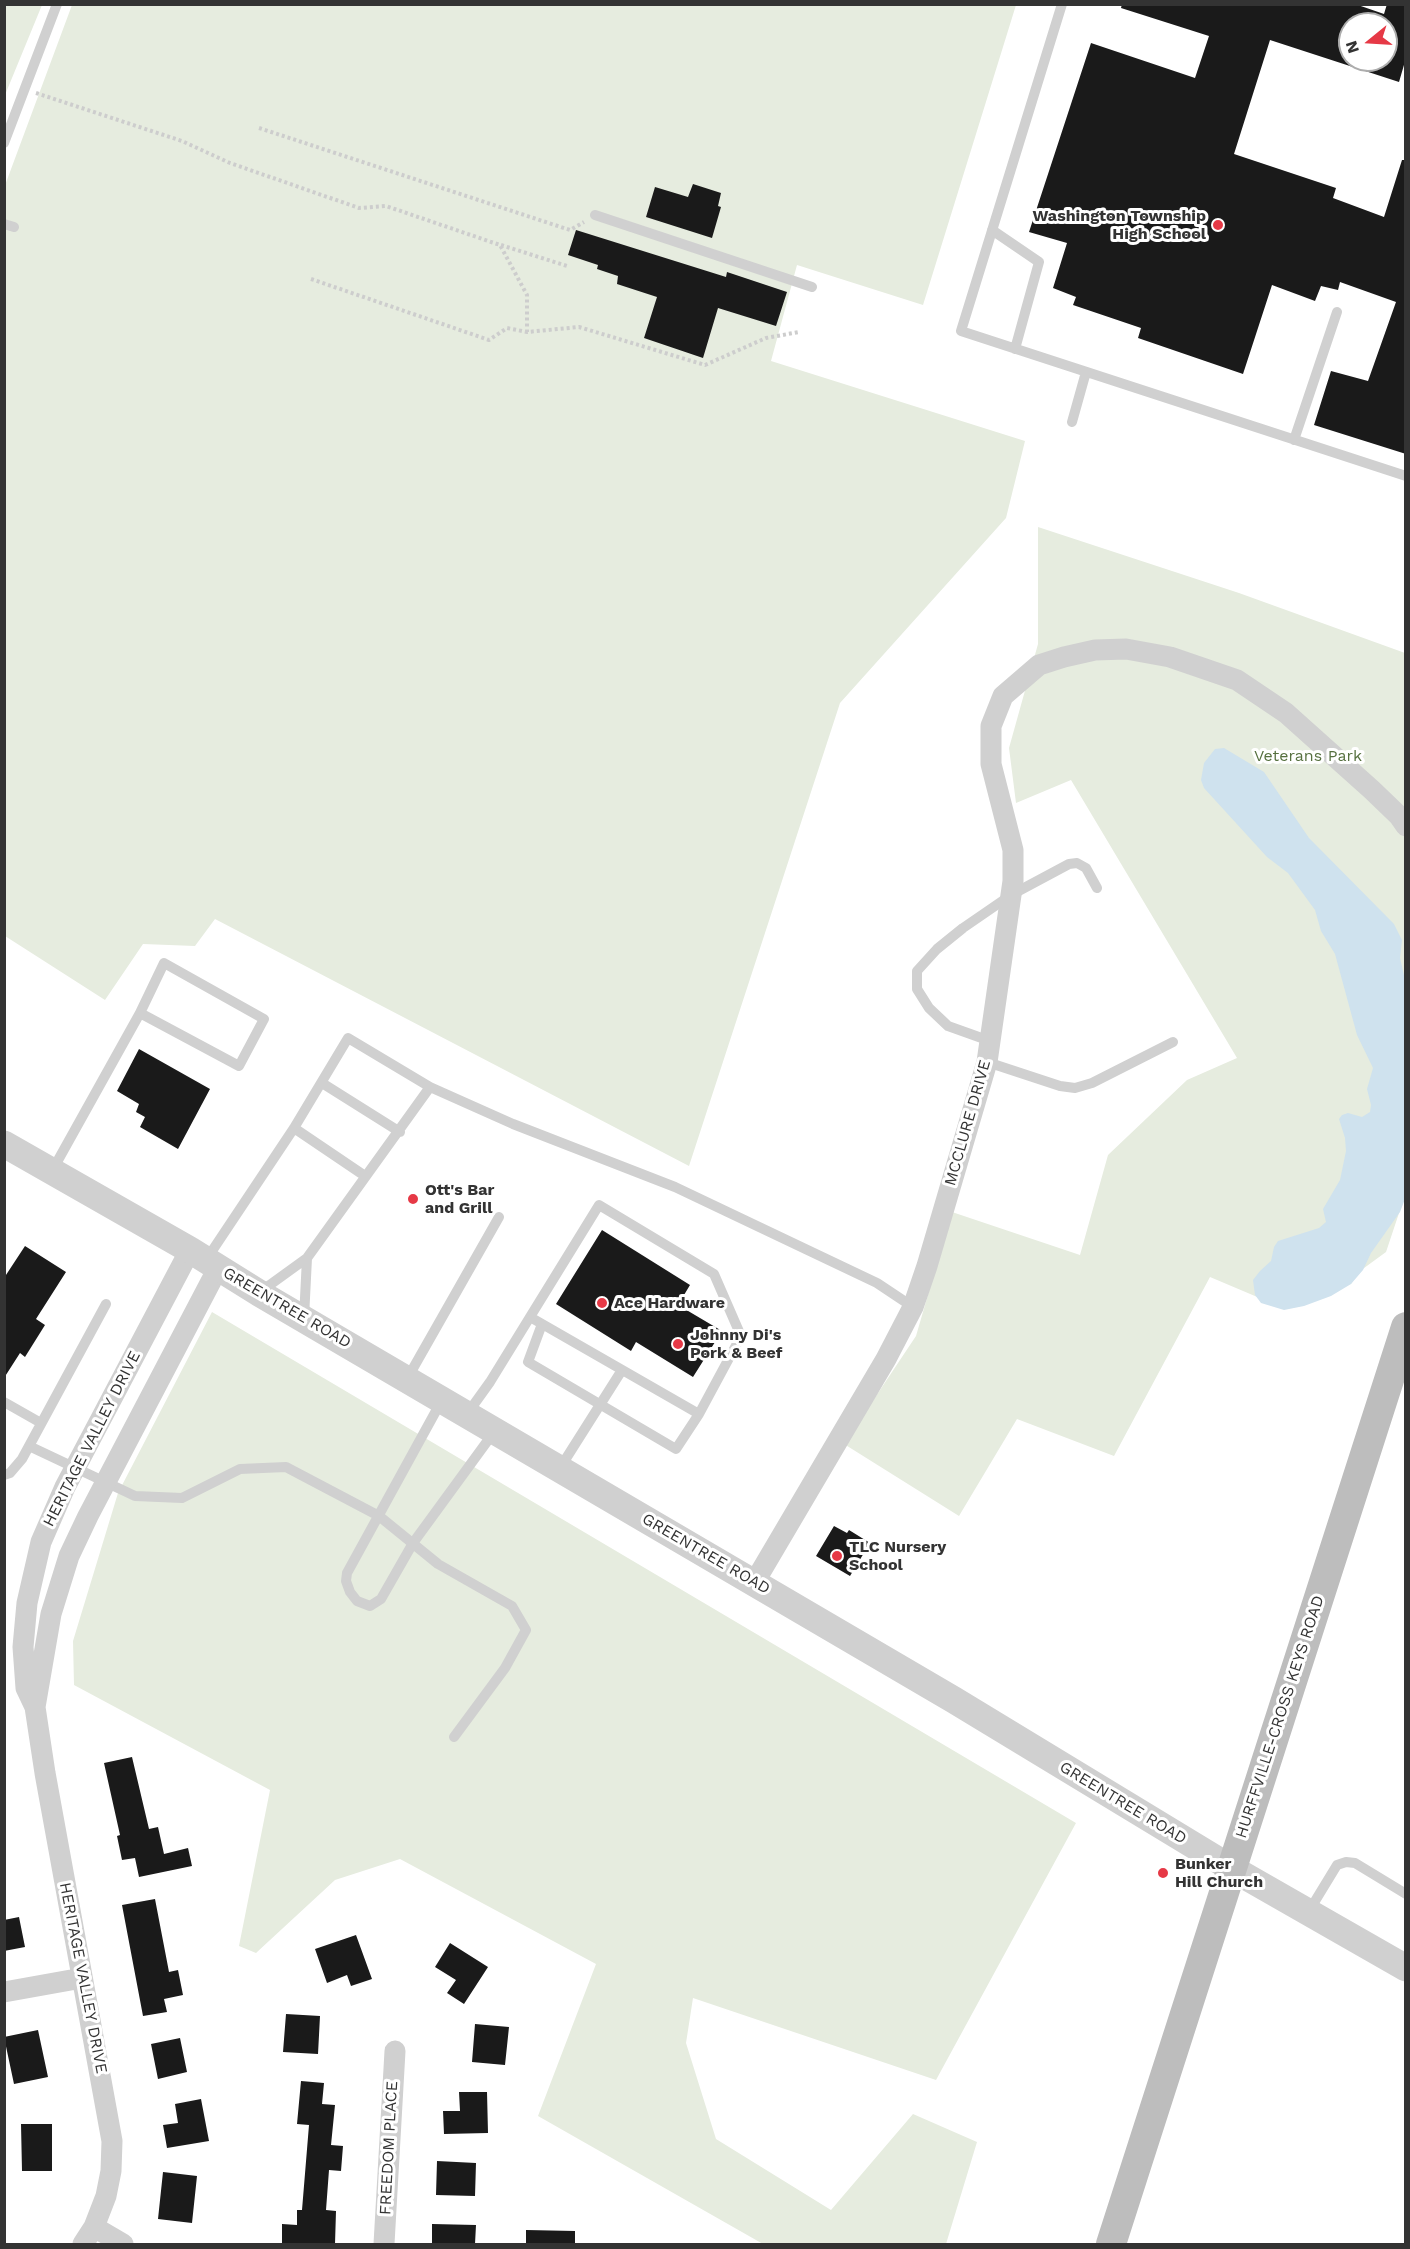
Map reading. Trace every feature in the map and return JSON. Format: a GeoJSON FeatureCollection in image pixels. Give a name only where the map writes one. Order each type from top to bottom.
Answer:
{"type":"FeatureCollection","features":[{"type":"Feature","properties":{"kind":"main road","name":"HURFFVILLE-CROSS KEYS ROAD"},"geometry":{"type":"LineString","coordinates":[[1111,2244],[1406,1327]]}},
{"type":"Feature","properties":{"kind":"street","name":"MCCLURE DRIVE"},"geometry":{"type":"LineString","coordinates":[[754,1583],[886,1359],[913,1306],[987,1062],[1011,895],[1013,850],[991,764],[991,726],[1003,696],[1039,665],[1064,657],[1095,650],[1126,649],[1170,657],[1237,680],[1286,713],[1372,790],[1406,826]]}},
{"type":"Feature","properties":{"kind":"street","name":"GREENTREE ROAD"},"geometry":{"type":"LineString","coordinates":[[4,1144],[945,1694],[1231,1868],[1402,1963]]}},
{"type":"Feature","properties":{"kind":"street","name":"HERITAGE VALLEY DRIVE"},"geometry":{"type":"LineString","coordinates":[[36,1707],[26,1688],[23,1647],[27,1603],[41,1542],[58,1500],[74,1469],[205,1260]]}},
{"type":"Feature","properties":{"kind":"street","name":"HERITAGE VALLEY DRIVE"},"geometry":{"type":"LineString","coordinates":[[88,2236],[108,2184],[112,2141],[40,1749],[36,1707],[51,1614],[60,1584],[78,1537],[105,1484],[205,1260]]}},
{"type":"Feature","properties":{"kind":"street"},"geometry":{"type":"LineString","coordinates":[[4,1992],[82,1978]]}},
{"type":"Feature","properties":{"kind":"street","name":"FREEDOM PLACE"},"geometry":{"type":"LineString","coordinates":[[384,2244],[395,2051]]}},
{"type":"Feature","properties":{"kind":"street"},"geometry":{"type":"LineString","coordinates":[[88,2236],[123,2244]]}},
{"type":"Feature","properties":{"kind":"lane"},"geometry":{"type":"LineString","coordinates":[[4,143],[57,4]]}},
{"type":"Feature","properties":{"kind":"lane"},"geometry":{"type":"LineString","coordinates":[[1062,4],[961,331],[1406,476]]}},
{"type":"Feature","properties":{"kind":"lane"},"geometry":{"type":"LineString","coordinates":[[595,215],[813,287]]}},
{"type":"Feature","properties":{"kind":"lane"},"geometry":{"type":"LineString","coordinates":[[992,230],[1039,262],[1015,349]]}},
{"type":"Feature","properties":{"kind":"lane"},"geometry":{"type":"LineString","coordinates":[[1294,440],[1337,312]]}},
{"type":"Feature","properties":{"kind":"lane"},"geometry":{"type":"LineString","coordinates":[[1072,422],[1086,372]]}},
{"type":"Feature","properties":{"kind":"lane"},"geometry":{"type":"LineString","coordinates":[[990,1041],[948,1026],[929,1008],[917,989],[917,971],[937,949],[1011,895],[1069,864],[1077,863],[1086,868],[1097,888]]}},
{"type":"Feature","properties":{"kind":"lane"},"geometry":{"type":"LineString","coordinates":[[52,1171],[140,1013],[164,963],[264,1019],[238,1066],[140,1013]]}},
{"type":"Feature","properties":{"kind":"lane"},"geometry":{"type":"LineString","coordinates":[[205,1260],[294,1128],[348,1038],[430,1087],[513,1124],[675,1187],[877,1282],[913,1306]]}},
{"type":"Feature","properties":{"kind":"lane"},"geometry":{"type":"LineString","coordinates":[[987,1062],[1060,1086],[1075,1088],[1092,1083],[1173,1042]]}},
{"type":"Feature","properties":{"kind":"lane"},"geometry":{"type":"LineString","coordinates":[[322,1083],[400,1132]]}},
{"type":"Feature","properties":{"kind":"lane"},"geometry":{"type":"LineString","coordinates":[[259,1293],[307,1258],[365,1176],[400,1132],[430,1087]]}},
{"type":"Feature","properties":{"kind":"lane"},"geometry":{"type":"LineString","coordinates":[[294,1128],[365,1176]]}},
{"type":"Feature","properties":{"kind":"lane"},"geometry":{"type":"LineString","coordinates":[[467,1414],[490,1382],[599,1205],[714,1274],[741,1336],[699,1414],[676,1449],[528,1362],[542,1324]]}},
{"type":"Feature","properties":{"kind":"lane"},"geometry":{"type":"LineString","coordinates":[[407,1379],[500,1217]]}},
{"type":"Feature","properties":{"kind":"lane"},"geometry":{"type":"LineString","coordinates":[[304,1319],[307,1258]]}},
{"type":"Feature","properties":{"kind":"lane"},"geometry":{"type":"LineString","coordinates":[[4,1475],[10,1473],[29,1446],[106,1304]]}},
{"type":"Feature","properties":{"kind":"lane"},"geometry":{"type":"LineString","coordinates":[[530,1317],[699,1414]]}},
{"type":"Feature","properties":{"kind":"lane"},"geometry":{"type":"LineString","coordinates":[[560,1469],[622,1370]]}},
{"type":"Feature","properties":{"kind":"lane"},"geometry":{"type":"LineString","coordinates":[[442,1399],[347,1574],[346,1581],[350,1592],[357,1601],[370,1606],[381,1599],[413,1543],[495,1431]]}},
{"type":"Feature","properties":{"kind":"lane"},"geometry":{"type":"LineString","coordinates":[[4,1402],[41,1423]]}},
{"type":"Feature","properties":{"kind":"lane"},"geometry":{"type":"LineString","coordinates":[[29,1446],[105,1484],[135,1496],[182,1498],[240,1469],[286,1467],[379,1516],[438,1564],[512,1606],[526,1630],[505,1668],[454,1737]]}},
{"type":"Feature","properties":{"kind":"lane"},"geometry":{"type":"LineString","coordinates":[[1308,1912],[1337,1865],[1346,1862],[1355,1863],[1406,1894]]}},
{"type":"Feature","properties":{"kind":"path"},"geometry":{"type":"LineString","coordinates":[[25,90],[182,141],[230,163],[359,208],[386,206],[567,266]]}},
{"type":"Feature","properties":{"kind":"path"},"geometry":{"type":"LineString","coordinates":[[259,128],[570,230],[595,215]]}},
{"type":"Feature","properties":{"kind":"path"},"geometry":{"type":"LineString","coordinates":[[500,245],[527,295],[527,332]]}},
{"type":"Feature","properties":{"kind":"path"},"geometry":{"type":"LineString","coordinates":[[311,279],[489,340],[507,328],[527,332],[547,328],[579,327],[705,365],[766,338],[799,332]]}},
{"type":"Feature","properties":{"kind":"green space"},"geometry":{"type":"Polygon","coordinates":[[[4,5],[42,5],[5,95],[4,5]]]}},
{"type":"Feature","properties":{"kind":"green space"},"geometry":{"type":"Polygon","coordinates":[[[72,5],[1016,5],[923,305],[797,265],[771,361],[1025,441],[1006,518],[840,703],[689,1166],[215,919],[195,946],[143,944],[105,1000],[5,936],[4,188],[72,5]]]}},
{"type":"Feature","properties":{"kind":"green space","name":"Veterans Park"},"geometry":{"type":"Polygon","coordinates":[[[1038,527],[1239,593],[1405,653],[1406,1192],[1386,1252],[1360,1271],[1351,1284],[1262,1299],[1210,1277],[1114,1456],[1017,1419],[959,1516],[844,1444],[916,1336],[952,1212],[1080,1255],[1108,1155],[1187,1080],[1237,1058],[1071,780],[1016,803],[1009,748],[1038,644],[1038,527]]]}},
{"type":"Feature","properties":{"kind":"green space"},"geometry":{"type":"Polygon","coordinates":[[[212,1312],[1076,1823],[936,2080],[693,1998],[686,2043],[716,2139],[831,2210],[913,2114],[977,2142],[946,2244],[763,2244],[538,2116],[596,1964],[400,1859],[335,1880],[256,1953],[239,1946],[270,1790],[74,1685],[73,1641],[118,1493],[212,1312]]]}},
{"type":"Feature","properties":{"kind":"water"},"geometry":{"type":"Polygon","coordinates":[[[1224,748],[1264,772],[1309,838],[1394,924],[1402,940],[1400,958],[1406,984],[1405,1199],[1400,1212],[1371,1253],[1363,1270],[1351,1284],[1331,1296],[1304,1306],[1284,1310],[1261,1303],[1255,1295],[1253,1280],[1271,1261],[1278,1241],[1319,1228],[1326,1222],[1323,1209],[1340,1180],[1346,1151],[1345,1138],[1339,1119],[1348,1113],[1362,1117],[1370,1112],[1371,1105],[1367,1089],[1373,1068],[1357,1035],[1335,954],[1321,931],[1315,910],[1288,873],[1267,857],[1204,788],[1201,780],[1204,763],[1215,749],[1224,748]]]}},
{"type":"Feature","properties":{"kind":"building","name":"Washington Township High School"},"geometry":{"type":"Polygon","coordinates":[[[1122,4],[1355,4],[1378,12],[1338,12],[1338,62],[1270,40],[1234,154],[1336,188],[1333,198],[1384,217],[1402,160],[1406,160],[1406,454],[1314,425],[1331,371],[1368,381],[1396,302],[1340,282],[1338,290],[1321,286],[1315,301],[1272,285],[1243,374],[1138,338],[1141,328],[1073,305],[1076,297],[1053,288],[1067,243],[1029,232],[1091,43],[1195,78],[1209,36],[1121,8],[1122,4]]]}},
{"type":"Feature","properties":{"kind":"building","name":"Washington Township High School"},"geometry":{"type":"Polygon","coordinates":[[[1387,4],[1406,4],[1406,58],[1399,82],[1368,72],[1398,72],[1398,12],[1385,12],[1387,4]]]}},
{"type":"Feature","properties":{"kind":"building"},"geometry":{"type":"Polygon","coordinates":[[[693,184],[721,193],[718,206],[721,207],[712,238],[646,217],[655,187],[688,197],[693,184]]]}},
{"type":"Feature","properties":{"kind":"building"},"geometry":{"type":"Polygon","coordinates":[[[576,230],[726,277],[727,272],[787,292],[776,326],[718,308],[703,358],[644,338],[657,297],[617,284],[618,276],[597,269],[598,265],[568,255],[576,230]]]}},
{"type":"Feature","properties":{"kind":"building"},"geometry":{"type":"Polygon","coordinates":[[[139,1049],[210,1089],[178,1149],[140,1127],[145,1117],[136,1112],[139,1104],[117,1091],[139,1049]]]}},
{"type":"Feature","properties":{"kind":"building"},"geometry":{"type":"Polygon","coordinates":[[[602,1230],[690,1285],[678,1305],[722,1331],[693,1377],[636,1342],[631,1351],[556,1304],[602,1230]]]}},
{"type":"Feature","properties":{"kind":"building"},"geometry":{"type":"Polygon","coordinates":[[[25,1246],[66,1272],[36,1319],[45,1325],[25,1357],[20,1353],[4,1378],[4,1278],[25,1246]]]}},
{"type":"Feature","properties":{"kind":"building"},"geometry":{"type":"Polygon","coordinates":[[[834,1526],[847,1533],[849,1530],[870,1543],[850,1576],[816,1556],[834,1526]]]}},
{"type":"Feature","properties":{"kind":"building"},"geometry":{"type":"Polygon","coordinates":[[[132,1757],[149,1829],[158,1827],[164,1854],[188,1848],[192,1866],[139,1877],[135,1858],[122,1860],[117,1836],[120,1835],[104,1763],[132,1757]]]}},
{"type":"Feature","properties":{"kind":"building"},"geometry":{"type":"Polygon","coordinates":[[[155,1899],[169,1972],[178,1970],[183,1995],[164,1999],[167,2012],[143,2016],[122,1905],[155,1899]]]}},
{"type":"Feature","properties":{"kind":"building"},"geometry":{"type":"Polygon","coordinates":[[[19,1917],[25,1947],[4,1951],[4,1920],[19,1917]]]}},
{"type":"Feature","properties":{"kind":"building"},"geometry":{"type":"Polygon","coordinates":[[[356,1935],[372,1979],[351,1986],[347,1975],[327,1983],[315,1949],[356,1935]]]}},
{"type":"Feature","properties":{"kind":"building"},"geometry":{"type":"Polygon","coordinates":[[[450,1943],[488,1967],[464,2004],[447,1993],[456,1980],[435,1967],[450,1943]]]}},
{"type":"Feature","properties":{"kind":"building"},"geometry":{"type":"Polygon","coordinates":[[[286,2014],[320,2016],[318,2054],[283,2052],[286,2014]]]}},
{"type":"Feature","properties":{"kind":"building"},"geometry":{"type":"Polygon","coordinates":[[[475,2024],[509,2027],[505,2065],[472,2062],[475,2024]]]}},
{"type":"Feature","properties":{"kind":"building"},"geometry":{"type":"Polygon","coordinates":[[[38,2030],[48,2077],[14,2084],[4,2037],[38,2030]]]}},
{"type":"Feature","properties":{"kind":"building"},"geometry":{"type":"Polygon","coordinates":[[[180,2038],[187,2072],[158,2079],[151,2044],[180,2038]]]}},
{"type":"Feature","properties":{"kind":"building"},"geometry":{"type":"Polygon","coordinates":[[[301,2081],[324,2083],[322,2104],[335,2105],[331,2145],[343,2146],[341,2171],[329,2170],[326,2210],[336,2211],[335,2244],[282,2244],[282,2224],[297,2225],[297,2210],[302,2210],[309,2125],[297,2124],[301,2081]]]}},
{"type":"Feature","properties":{"kind":"building"},"geometry":{"type":"Polygon","coordinates":[[[459,2092],[487,2092],[488,2133],[444,2134],[443,2111],[460,2111],[459,2092]]]}},
{"type":"Feature","properties":{"kind":"building"},"geometry":{"type":"Polygon","coordinates":[[[201,2099],[209,2141],[167,2148],[163,2125],[178,2123],[175,2104],[201,2099]]]}},
{"type":"Feature","properties":{"kind":"building"},"geometry":{"type":"Polygon","coordinates":[[[21,2124],[52,2124],[52,2171],[22,2171],[21,2124]]]}},
{"type":"Feature","properties":{"kind":"building"},"geometry":{"type":"Polygon","coordinates":[[[437,2161],[476,2163],[475,2196],[436,2195],[437,2161]]]}},
{"type":"Feature","properties":{"kind":"building"},"geometry":{"type":"Polygon","coordinates":[[[163,2172],[197,2176],[192,2223],[158,2219],[163,2172]]]}},
{"type":"Feature","properties":{"kind":"building"},"geometry":{"type":"Polygon","coordinates":[[[432,2224],[476,2225],[475,2244],[432,2244],[432,2224]]]}},
{"type":"Feature","properties":{"kind":"building"},"geometry":{"type":"Polygon","coordinates":[[[526,2230],[575,2231],[575,2244],[526,2244],[526,2230]]]}},
{"type":"Feature","properties":{"kind":"place","name":"Washington Township High School"},"geometry":{"type":"Point","coordinates":[1218,225]}},
{"type":"Feature","properties":{"kind":"place","name":"Ott's Bar and Grill"},"geometry":{"type":"Point","coordinates":[413,1199]}},
{"type":"Feature","properties":{"kind":"place","name":"Ace Hardware"},"geometry":{"type":"Point","coordinates":[602,1303]}},
{"type":"Feature","properties":{"kind":"place","name":"Johnny Di's Pork & Beef"},"geometry":{"type":"Point","coordinates":[678,1344]}},
{"type":"Feature","properties":{"kind":"place","name":"TLC Nursery School"},"geometry":{"type":"Point","coordinates":[837,1556]}},
{"type":"Feature","properties":{"kind":"place","name":"Bunker Hill Church"},"geometry":{"type":"Point","coordinates":[1163,1873]}}]}
